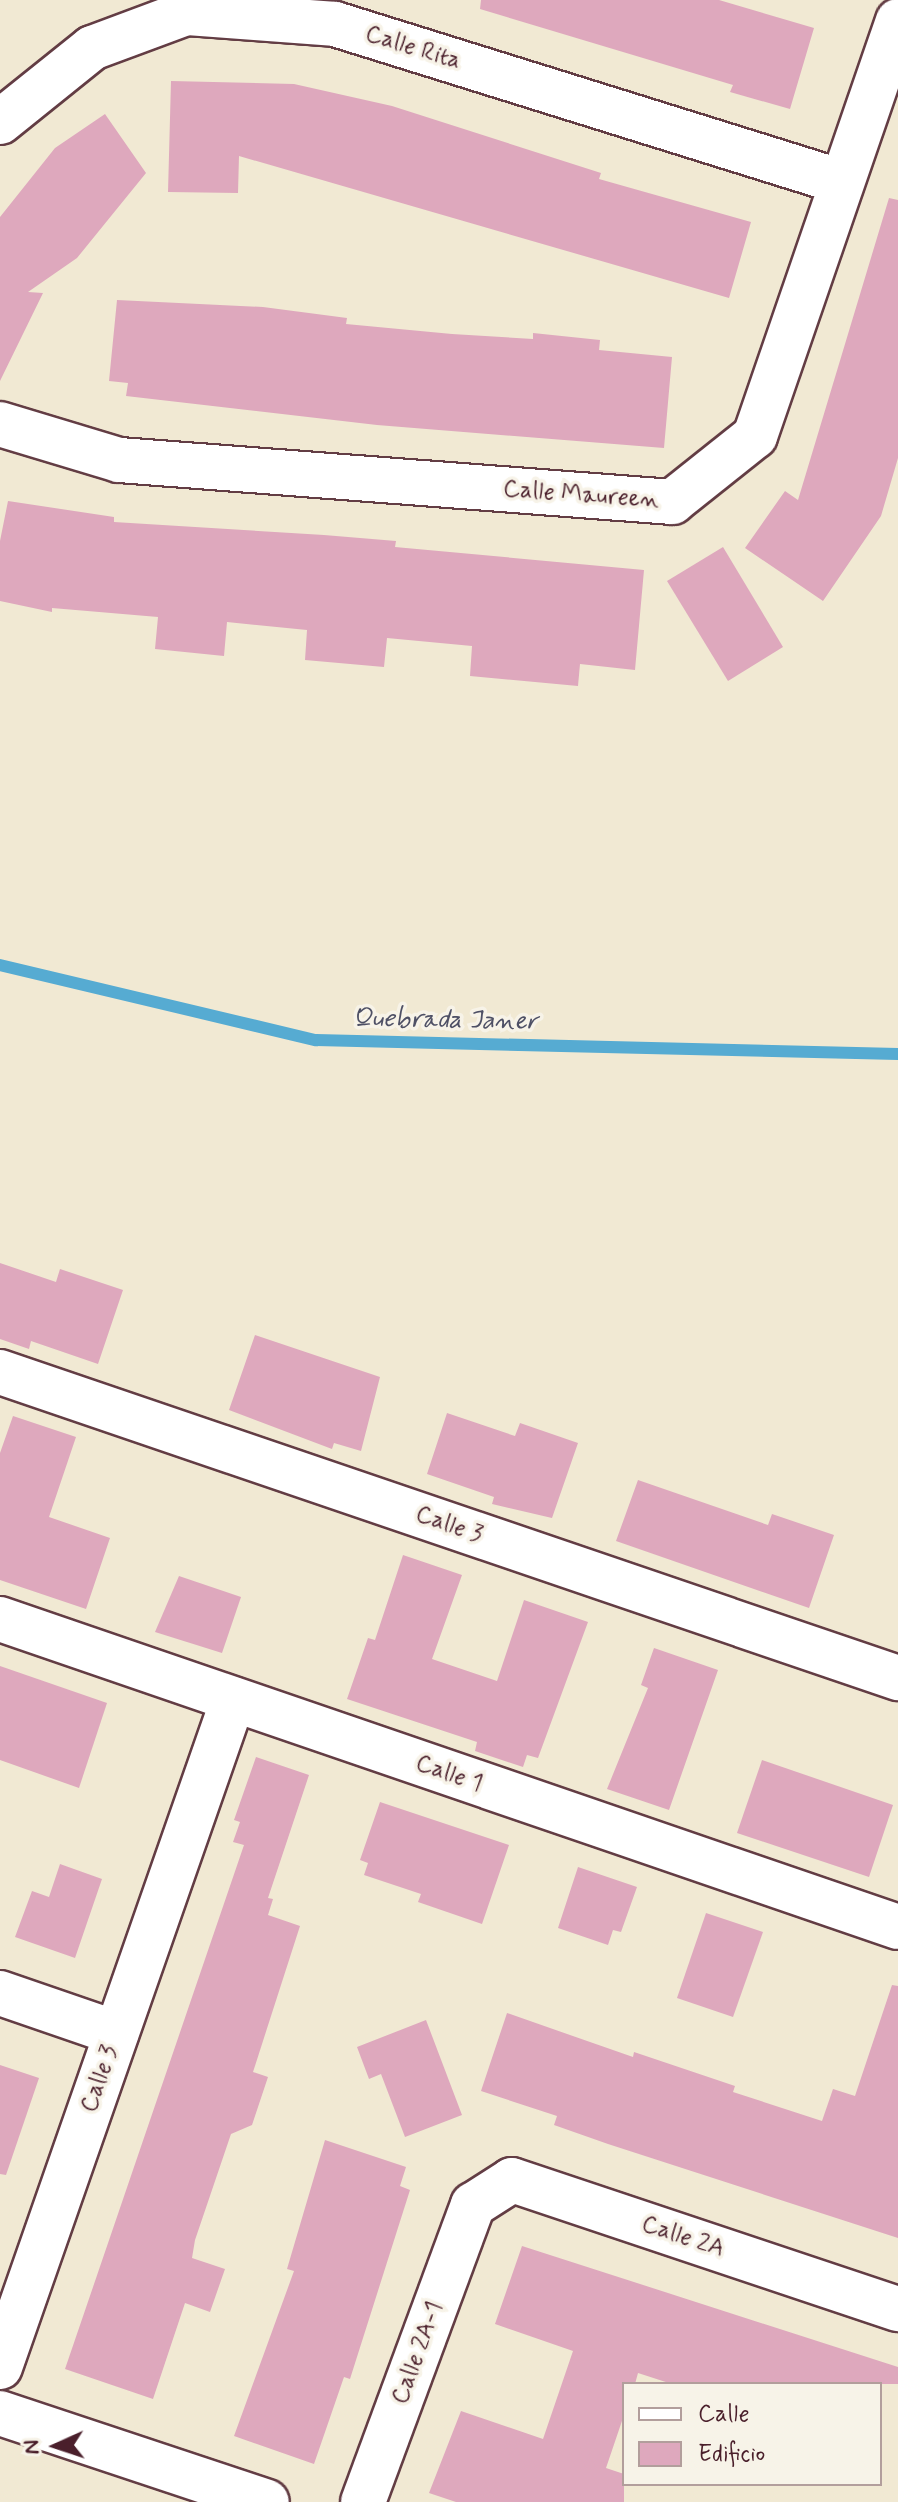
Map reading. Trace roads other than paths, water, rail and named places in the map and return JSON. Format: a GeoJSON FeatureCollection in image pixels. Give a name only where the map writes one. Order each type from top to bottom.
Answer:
{"type":"FeatureCollection","features":[{"type":"Feature","properties":{"kind":"street","name":"Calle Rita"},"geometry":{"type":"LineString","coordinates":[[0,122],[92,48],[186,13],[216,15],[335,24],[842,182]]}},
{"type":"Feature","properties":{"kind":"street","name":"Calle Maureen"},"geometry":{"type":"LineString","coordinates":[[0,424],[119,460],[672,502],[755,436],[898,21]]}},
{"type":"Feature","properties":{"kind":"street","name":"Calle 3"},"geometry":{"type":"LineString","coordinates":[[0,1372],[898,1678]]}},
{"type":"Feature","properties":{"kind":"street","name":"Calle 1"},"geometry":{"type":"LineString","coordinates":[[0,1619],[898,1927]]}},
{"type":"Feature","properties":{"kind":"street","name":"Calle 3"},"geometry":{"type":"LineString","coordinates":[[0,2367],[233,1700]]}},
{"type":"Feature","properties":{"kind":"street"},"geometry":{"type":"LineString","coordinates":[[0,1993],[116,2033]]}},
{"type":"Feature","properties":{"kind":"street","name":"Calle 2A"},"geometry":{"type":"LineString","coordinates":[[473,2205],[512,2180],[898,2309]]}},
{"type":"Feature","properties":{"kind":"street","name":"Calle 2A-1"},"geometry":{"type":"LineString","coordinates":[[363,2502],[473,2205]]}},
{"type":"Feature","properties":{"kind":"street"},"geometry":{"type":"LineString","coordinates":[[0,2413],[267,2502]]}},
{"type":"Feature","properties":{"kind":"waterway","name":"Quebrada Janer"},"geometry":{"type":"LineString","coordinates":[[0,965],[316,1040],[898,1054]]}}]}
